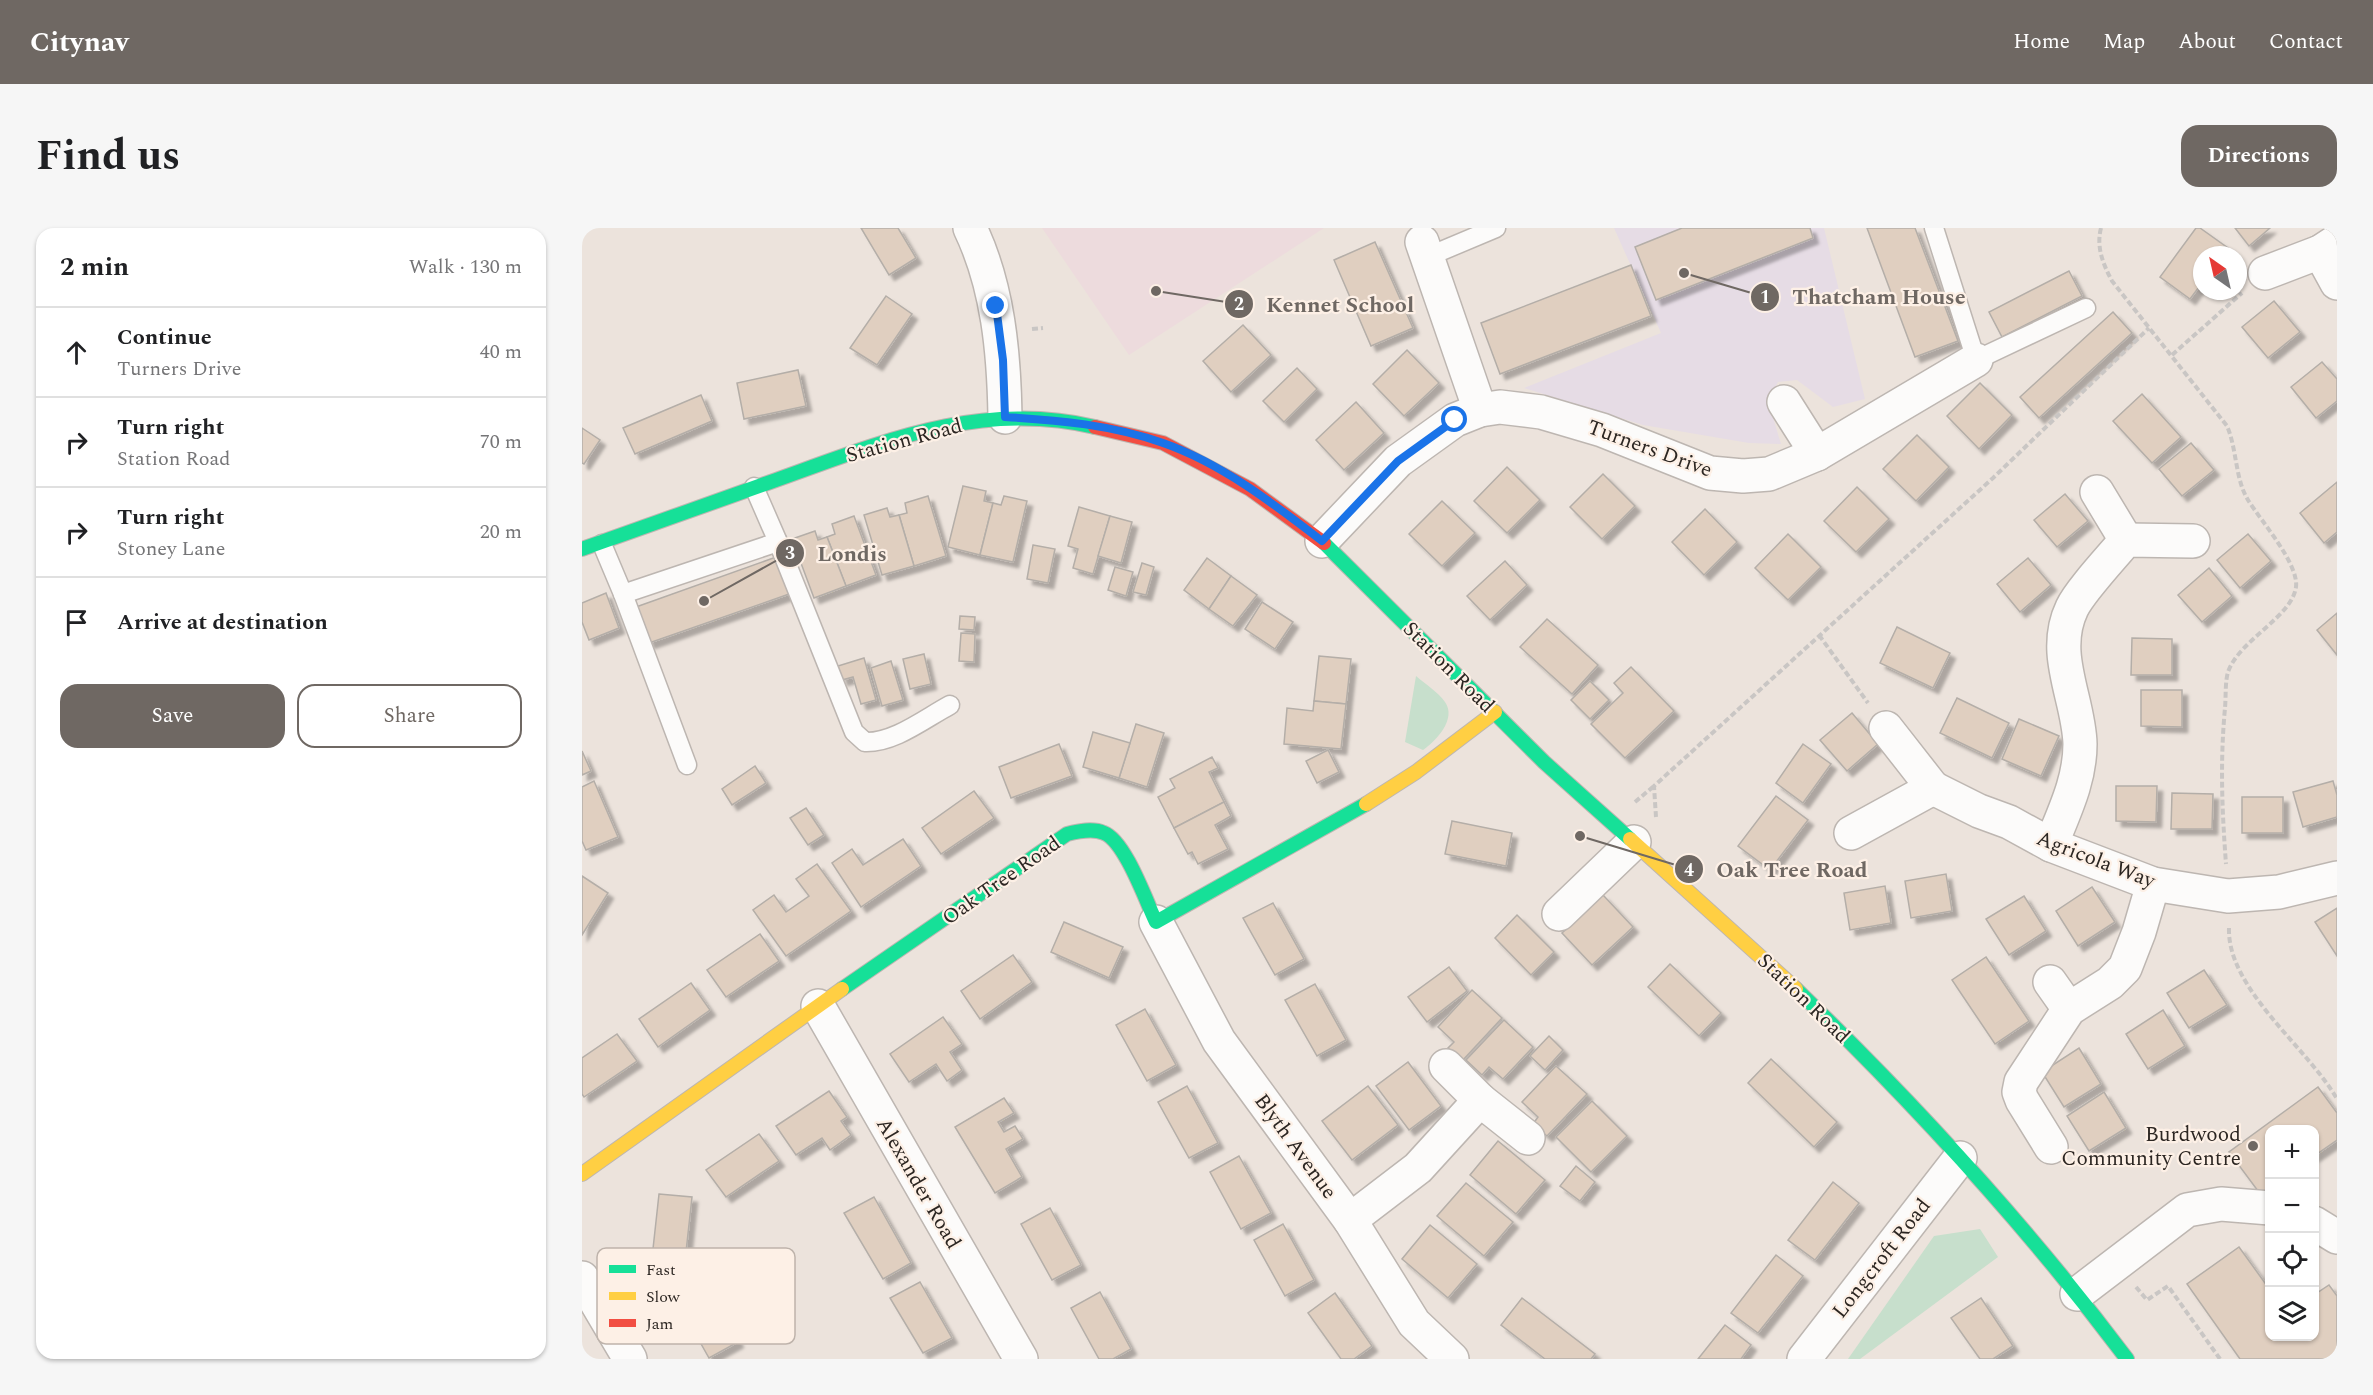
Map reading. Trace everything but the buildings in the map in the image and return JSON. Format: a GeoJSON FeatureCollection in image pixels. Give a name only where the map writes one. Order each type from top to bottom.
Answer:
{"type":"FeatureCollection","features":[{"type":"Feature","properties":{"kind":"street"},"geometry":{"type":"LineString","coordinates":[[970,228],[980,249],[996,306],[1003,360],[1005,417]]}},
{"type":"Feature","properties":{"kind":"street"},"geometry":{"type":"LineString","coordinates":[[2265,273],[2329,247],[2337,283]]}},
{"type":"Feature","properties":{"kind":"street"},"geometry":{"type":"LineString","coordinates":[[1424,250],[1480,410]]}},
{"type":"Feature","properties":{"kind":"street","name":"Turners Drive"},"geometry":{"type":"LineString","coordinates":[[1322,541],[1398,461],[1455,420],[1480,410],[1500,407],[1541,412],[1602,430],[1710,472],[1743,476],[1769,474],[1817,454],[1976,360]]}},
{"type":"Feature","properties":{"kind":"street"},"geometry":{"type":"LineString","coordinates":[[1784,402],[1817,454]]}},
{"type":"Feature","properties":{"kind":"street","name":"Station Road"},"geometry":{"type":"LineString","coordinates":[[582,549],[602,544],[754,487],[946,424],[1005,417],[1074,422],[1163,443],[1250,489],[1322,541],[1578,792],[1645,834],[1891,1083],[1960,1158],[2043,1251],[2127,1359]]}},
{"type":"Feature","properties":{"kind":"street"},"geometry":{"type":"LineString","coordinates":[[2097,492],[2126,540]]}},
{"type":"Feature","properties":{"kind":"street"},"geometry":{"type":"LineString","coordinates":[[2126,540],[2193,541]]}},
{"type":"Feature","properties":{"kind":"street"},"geometry":{"type":"LineString","coordinates":[[2050,845],[2075,785],[2079,763],[2080,742],[2063,651],[2065,635],[2072,608],[2126,540]]}},
{"type":"Feature","properties":{"kind":"street"},"geometry":{"type":"LineString","coordinates":[[1156,922],[1365,804],[1473,731],[1495,712]]}},
{"type":"Feature","properties":{"kind":"street","name":"Agricola Way"},"geometry":{"type":"LineString","coordinates":[[1886,728],[1933,788],[1979,811],[2009,822],[2050,845],[2152,884],[2228,896],[2279,892],[2337,878]]}},
{"type":"Feature","properties":{"kind":"street"},"geometry":{"type":"LineString","coordinates":[[1851,833],[1933,788]]}},
{"type":"Feature","properties":{"kind":"street","name":"Oak Tree Road"},"geometry":{"type":"LineString","coordinates":[[582,1174],[818,1006],[1068,834],[1094,830],[1109,835],[1118,846],[1156,922]]}},
{"type":"Feature","properties":{"kind":"street"},"geometry":{"type":"LineString","coordinates":[[1559,915],[1645,834]]}},
{"type":"Feature","properties":{"kind":"street"},"geometry":{"type":"LineString","coordinates":[[2051,1147],[2019,1092],[2021,1082],[2069,1009],[2110,983],[2125,968],[2139,932],[2152,884]]}},
{"type":"Feature","properties":{"kind":"street","name":"Blyth Avenue"},"geometry":{"type":"LineString","coordinates":[[1156,922],[1219,1041],[1350,1220],[1414,1323],[1452,1359]]}},
{"type":"Feature","properties":{"kind":"street"},"geometry":{"type":"LineString","coordinates":[[2050,982],[2069,1009]]}},
{"type":"Feature","properties":{"kind":"street","name":"Alexander Road"},"geometry":{"type":"LineString","coordinates":[[818,1006],[1021,1359]]}},
{"type":"Feature","properties":{"kind":"street"},"geometry":{"type":"LineString","coordinates":[[1446,1066],[1480,1101],[1528,1138]]}},
{"type":"Feature","properties":{"kind":"street"},"geometry":{"type":"LineString","coordinates":[[1350,1220],[1418,1168],[1480,1101]]}},
{"type":"Feature","properties":{"kind":"street","name":"Longcroft Road"},"geometry":{"type":"LineString","coordinates":[[1804,1359],[1960,1158]]}},
{"type":"Feature","properties":{"kind":"street"},"geometry":{"type":"LineString","coordinates":[[2076,1294],[2187,1210],[2221,1204],[2265,1208]]}},
{"type":"Feature","properties":{"kind":"street"},"geometry":{"type":"LineString","coordinates":[[2319,1226],[2337,1237]]}},
{"type":"Feature","properties":{"kind":"street"},"geometry":{"type":"LineString","coordinates":[[582,1278],[597,1303]]}},
{"type":"Feature","properties":{"kind":"street"},"geometry":{"type":"LineString","coordinates":[[621,1344],[630,1359]]}},
{"type":"Feature","properties":{"kind":"lane"},"geometry":{"type":"LineString","coordinates":[[1424,250],[1496,228]]}},
{"type":"Feature","properties":{"kind":"lane"},"geometry":{"type":"LineString","coordinates":[[1934,228],[1976,360],[2086,308]]}},
{"type":"Feature","properties":{"kind":"lane"},"geometry":{"type":"LineString","coordinates":[[754,487],[855,732],[865,742],[875,742],[890,737],[950,705]]}},
{"type":"Feature","properties":{"kind":"lane"},"geometry":{"type":"LineString","coordinates":[[622,594],[778,542]]}},
{"type":"Feature","properties":{"kind":"lane"},"geometry":{"type":"LineString","coordinates":[[602,544],[687,765]]}},
{"type":"Feature","properties":{"kind":"path"},"geometry":{"type":"LineString","coordinates":[[2172,355],[2265,273]]}},
{"type":"Feature","properties":{"kind":"path"},"geometry":{"type":"LineString","coordinates":[[1633,805],[1993,478],[2150,327]]}},
{"type":"Feature","properties":{"kind":"path"},"geometry":{"type":"LineString","coordinates":[[1819,635],[1886,728]]}},
{"type":"Feature","properties":{"kind":"path"},"geometry":{"type":"LineString","coordinates":[[1645,834],[1654,786]]}},
{"type":"Feature","properties":{"kind":"path"},"geometry":{"type":"LineString","coordinates":[[2229,922],[2228,942],[2247,986],[2337,1099]]}},
{"type":"Feature","properties":{"kind":"path"},"geometry":{"type":"LineString","coordinates":[[2132,1281],[2147,1300],[2168,1286],[2220,1359]]}},
{"type":"Feature","properties":{"kind":"shaded area"},"geometry":{"type":"Polygon","coordinates":[[[1042,228],[1324,228],[1129,355],[1042,228]]]}},
{"type":"Feature","properties":{"kind":"shaded area"},"geometry":{"type":"Polygon","coordinates":[[[1614,228],[1824,228],[1865,399],[1833,407],[1797,380],[1778,382],[1768,401],[1781,444],[1749,443],[1643,425],[1524,388],[1661,333],[1614,228]]]}},
{"type":"Feature","properties":{"kind":"green space"},"geometry":{"type":"Polygon","coordinates":[[[1416,676],[1439,695],[1448,709],[1447,722],[1443,729],[1423,750],[1405,742],[1416,676]]]}},
{"type":"Feature","properties":{"kind":"green space"},"geometry":{"type":"Polygon","coordinates":[[[1980,1229],[1998,1257],[1860,1359],[1848,1359],[1934,1236],[1980,1229]]]}},
{"type":"Feature","properties":{"kind":"traffic: fast"},"geometry":{"type":"LineString","coordinates":[[582,549],[855,452],[932,429],[972,422],[1012,419],[1053,420],[1095,427]]}},
{"type":"Feature","properties":{"kind":"traffic: fast"},"geometry":{"type":"LineString","coordinates":[[1324,543],[1544,762],[1630,839]]}},
{"type":"Feature","properties":{"kind":"traffic: fast"},"geometry":{"type":"LineString","coordinates":[[842,989],[1067,834],[1095,831],[1112,838],[1127,859],[1156,922],[1366,804]]}},
{"type":"Feature","properties":{"kind":"traffic: fast"},"geometry":{"type":"LineString","coordinates":[[1796,989],[1884,1077],[1969,1168],[2050,1261],[2127,1359]]}},
{"type":"Feature","properties":{"kind":"traffic: slow"},"geometry":{"type":"LineString","coordinates":[[1366,804],[1416,772],[1495,712]]}},
{"type":"Feature","properties":{"kind":"traffic: slow"},"geometry":{"type":"LineString","coordinates":[[1630,839],[1796,989]]}},
{"type":"Feature","properties":{"kind":"traffic: slow"},"geometry":{"type":"LineString","coordinates":[[582,1174],[842,989]]}},
{"type":"Feature","properties":{"kind":"traffic: jam"},"geometry":{"type":"LineString","coordinates":[[1095,427],[1163,443],[1250,489],[1324,543]]}},
{"type":"Feature","properties":{"kind":"place","name":"Thatcham House"},"geometry":{"type":"Point","coordinates":[1684,273]}},
{"type":"Feature","properties":{"kind":"place","name":"Kennet School"},"geometry":{"type":"Point","coordinates":[1156,291]}},
{"type":"Feature","properties":{"kind":"place","name":"Londis"},"geometry":{"type":"Point","coordinates":[704,601]}},
{"type":"Feature","properties":{"kind":"place","name":"Oak Tree Road"},"geometry":{"type":"Point","coordinates":[1580,836]}},
{"type":"Feature","properties":{"kind":"place","name":"Burdwood Community Centre"},"geometry":{"type":"Point","coordinates":[2253,1146]}},
{"type":"Feature","properties":{"kind":"route"},"geometry":{"type":"LineString","coordinates":[[996,306],[1003,360],[1005,417],[1074,422],[1163,443],[1218,470],[1250,489],[1322,541],[1398,461],[1455,420]]}}]}
